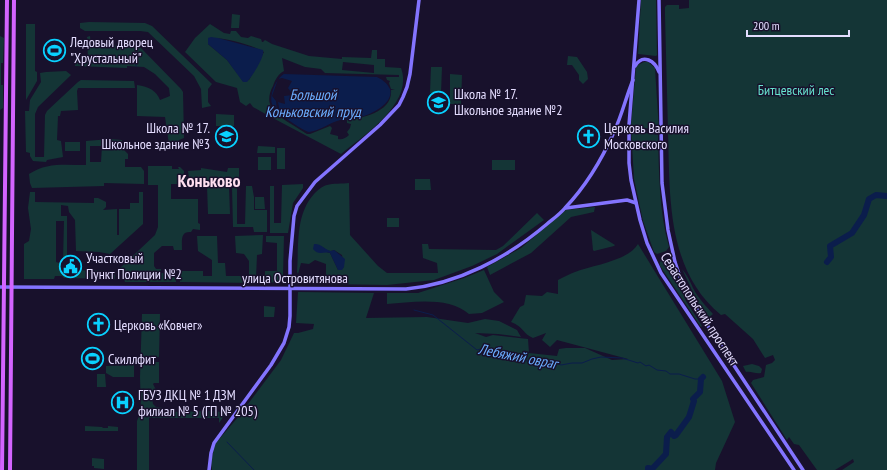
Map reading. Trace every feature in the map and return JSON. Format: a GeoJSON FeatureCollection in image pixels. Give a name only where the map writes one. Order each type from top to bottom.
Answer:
{"type":"FeatureCollection","features":[{"type":"Feature","properties":{"kind":"main road"},"geometry":{"type":"LineString","coordinates":[[2,470],[2,287],[7,0]]}},
{"type":"Feature","properties":{"kind":"main road"},"geometry":{"type":"LineString","coordinates":[[10,470],[14,0]]}},
{"type":"Feature","properties":{"kind":"main road"},"geometry":{"type":"LineString","coordinates":[[209,470],[214,443],[271,365],[283,345],[289,327],[289,289],[294,216],[297,206],[314,182],[380,125],[399,105],[407,88],[410,74],[419,0]]}},
{"type":"Feature","properties":{"kind":"main road","name":"Севастопольский проспект"},"geometry":{"type":"LineString","coordinates":[[639,0],[628,146],[631,180],[645,236],[661,273],[794,470]]}},
{"type":"Feature","properties":{"kind":"main road","name":"Севастопольский проспект"},"geometry":{"type":"LineString","coordinates":[[659,0],[662,183],[668,230],[680,277],[707,325],[803,470]]}},
{"type":"Feature","properties":{"kind":"main road"},"geometry":{"type":"LineString","coordinates":[[633,69],[638,62],[649,60],[656,66],[660,76]]}},
{"type":"Feature","properties":{"kind":"main road","name":"улица Островитянова"},"geometry":{"type":"LineString","coordinates":[[2,287],[289,289],[425,288],[494,261],[522,244],[566,208],[589,178],[615,131],[633,80]]}},
{"type":"Feature","properties":{"kind":"main road"},"geometry":{"type":"LineString","coordinates":[[566,208],[627,200],[636,203]]}},
{"type":"Feature","properties":{"kind":"green space"},"geometry":{"type":"Polygon","coordinates":[[[641,0],[656,0],[656,56],[638,54],[641,0]]]}},
{"type":"Feature","properties":{"kind":"green space","name":"Битцевский лес"},"geometry":{"type":"Polygon","coordinates":[[[689,0],[887,0],[887,470],[842,470],[854,462],[853,459],[835,470],[817,470],[799,445],[794,444],[789,437],[787,440],[751,383],[753,380],[764,377],[766,365],[775,360],[773,355],[765,358],[753,339],[725,314],[721,315],[703,297],[690,276],[681,254],[671,205],[669,180],[665,15],[665,7],[667,5],[679,5],[679,9],[689,8],[689,0]]]}},
{"type":"Feature","properties":{"kind":"green space"},"geometry":{"type":"Polygon","coordinates":[[[232,14],[240,15],[239,28],[231,28],[232,14]]]}},
{"type":"Feature","properties":{"kind":"green space"},"geometry":{"type":"Polygon","coordinates":[[[80,23],[145,23],[152,26],[212,84],[208,89],[208,102],[211,106],[202,108],[201,89],[194,76],[148,32],[85,31],[80,28],[80,23]]]}},
{"type":"Feature","properties":{"kind":"green space"},"geometry":{"type":"Polygon","coordinates":[[[26,24],[35,24],[35,71],[37,72],[37,81],[26,100],[26,24]]]}},
{"type":"Feature","properties":{"kind":"green space"},"geometry":{"type":"Polygon","coordinates":[[[210,24],[224,33],[230,34],[231,31],[236,31],[241,37],[248,38],[251,36],[261,39],[262,42],[265,40],[272,44],[309,56],[342,59],[342,57],[371,58],[372,50],[377,50],[377,59],[385,59],[385,67],[401,68],[403,81],[400,94],[394,106],[374,128],[341,154],[269,116],[253,107],[250,103],[246,106],[240,102],[237,88],[216,82],[185,52],[195,38],[210,24]],[[208,38],[208,44],[227,60],[243,81],[249,80],[264,52],[252,46],[237,42],[208,38]],[[282,58],[284,71],[277,77],[270,93],[269,102],[272,108],[286,121],[307,134],[330,126],[332,128],[330,134],[338,136],[338,139],[349,135],[347,132],[351,124],[347,123],[347,120],[368,115],[382,109],[387,104],[390,98],[391,90],[395,89],[391,89],[389,83],[390,81],[387,80],[386,77],[399,77],[399,75],[325,73],[321,69],[305,67],[282,58]],[[343,62],[342,70],[374,73],[374,65],[343,62]]]}},
{"type":"Feature","properties":{"kind":"green space"},"geometry":{"type":"Polygon","coordinates":[[[0,36],[4,38],[3,63],[1,63],[3,108],[0,110],[0,36]]]}},
{"type":"Feature","properties":{"kind":"green space"},"geometry":{"type":"Polygon","coordinates":[[[90,36],[91,45],[140,47],[181,89],[183,92],[184,138],[179,140],[180,144],[169,144],[165,117],[137,116],[137,85],[152,90],[160,100],[170,96],[169,88],[155,74],[144,67],[127,66],[127,68],[75,66],[75,61],[88,60],[87,37],[90,36]]]}},
{"type":"Feature","properties":{"kind":"green space"},"geometry":{"type":"Polygon","coordinates":[[[568,56],[577,57],[587,72],[588,79],[583,84],[579,80],[579,75],[572,65],[567,65],[568,56]]]}},
{"type":"Feature","properties":{"kind":"green space"},"geometry":{"type":"Polygon","coordinates":[[[644,62],[648,62],[655,68],[659,131],[631,125],[636,67],[644,62]]]}},
{"type":"Feature","properties":{"kind":"green space"},"geometry":{"type":"Polygon","coordinates":[[[431,67],[442,67],[441,93],[430,93],[431,67]]]}},
{"type":"Feature","properties":{"kind":"green space"},"geometry":{"type":"Polygon","coordinates":[[[66,71],[71,75],[38,107],[35,114],[35,157],[44,157],[45,115],[47,111],[78,82],[81,80],[134,81],[135,88],[78,88],[78,110],[61,111],[60,116],[58,116],[57,140],[61,141],[63,157],[47,160],[46,162],[33,161],[30,153],[26,152],[25,111],[29,111],[30,100],[41,82],[40,73],[66,71]]]}},
{"type":"Feature","properties":{"kind":"green space"},"geometry":{"type":"Polygon","coordinates":[[[450,74],[462,75],[461,104],[450,104],[450,74]]]}},
{"type":"Feature","properties":{"kind":"green space"},"geometry":{"type":"Polygon","coordinates":[[[216,114],[234,115],[234,126],[216,126],[216,114]]]}},
{"type":"Feature","properties":{"kind":"green space"},"geometry":{"type":"Polygon","coordinates":[[[631,128],[645,133],[658,135],[661,206],[669,247],[666,251],[657,254],[654,252],[643,221],[634,179],[631,128]]]}},
{"type":"Feature","properties":{"kind":"green space"},"geometry":{"type":"Polygon","coordinates":[[[110,139],[122,140],[123,149],[128,154],[128,159],[125,159],[125,167],[141,167],[144,171],[144,184],[104,183],[104,186],[32,188],[29,174],[36,170],[56,165],[86,165],[86,141],[110,139]],[[90,146],[90,162],[101,162],[102,146],[90,146]]]}},
{"type":"Feature","properties":{"kind":"green space"},"geometry":{"type":"Polygon","coordinates":[[[65,142],[80,142],[80,151],[65,151],[65,142]]]}},
{"type":"Feature","properties":{"kind":"green space"},"geometry":{"type":"Polygon","coordinates":[[[258,146],[275,147],[275,153],[257,153],[258,146]]]}},
{"type":"Feature","properties":{"kind":"green space"},"geometry":{"type":"Polygon","coordinates":[[[277,148],[285,148],[285,169],[277,169],[277,148]]]}},
{"type":"Feature","properties":{"kind":"green space"},"geometry":{"type":"Polygon","coordinates":[[[258,157],[271,157],[271,170],[258,170],[258,157]]]}},
{"type":"Feature","properties":{"kind":"green space"},"geometry":{"type":"Polygon","coordinates":[[[492,160],[515,160],[515,170],[492,170],[492,160]]]}},
{"type":"Feature","properties":{"kind":"green space"},"geometry":{"type":"Polygon","coordinates":[[[148,166],[172,166],[172,169],[179,169],[178,167],[180,167],[184,171],[184,175],[189,180],[189,184],[171,184],[171,199],[198,199],[198,223],[200,224],[200,230],[193,229],[191,232],[187,232],[183,235],[182,250],[174,250],[173,246],[162,246],[154,253],[154,266],[156,269],[161,269],[161,273],[176,274],[176,282],[125,282],[120,268],[155,235],[158,227],[158,185],[148,185],[148,166]]]}},
{"type":"Feature","properties":{"kind":"green space"},"geometry":{"type":"Polygon","coordinates":[[[201,168],[227,172],[228,168],[239,168],[239,178],[232,178],[231,182],[194,184],[189,178],[188,171],[201,170],[201,168]]]}},
{"type":"Feature","properties":{"kind":"green space"},"geometry":{"type":"Polygon","coordinates":[[[415,179],[430,179],[431,190],[415,190],[415,179]]]}},
{"type":"Feature","properties":{"kind":"green space"},"geometry":{"type":"Polygon","coordinates":[[[349,183],[350,235],[378,266],[387,273],[438,273],[437,263],[423,258],[422,244],[428,244],[429,249],[496,250],[503,246],[537,213],[544,220],[497,254],[472,266],[434,280],[387,285],[328,284],[326,282],[326,264],[315,260],[309,264],[301,263],[298,274],[299,231],[308,202],[323,186],[349,183]],[[323,247],[326,252],[330,253],[338,270],[344,267],[342,255],[334,250],[330,251],[323,247]]]}},
{"type":"Feature","properties":{"kind":"green space"},"geometry":{"type":"Polygon","coordinates":[[[303,184],[303,188],[293,203],[288,233],[270,233],[270,186],[274,186],[274,223],[281,223],[282,185],[303,184]]]}},
{"type":"Feature","properties":{"kind":"green space"},"geometry":{"type":"Polygon","coordinates":[[[207,186],[229,186],[230,214],[208,214],[207,186]]]}},
{"type":"Feature","properties":{"kind":"green space"},"geometry":{"type":"Polygon","coordinates":[[[246,186],[252,186],[254,210],[267,210],[267,232],[254,232],[253,227],[233,227],[232,188],[237,188],[237,224],[245,224],[246,186]]]}},
{"type":"Feature","properties":{"kind":"green space"},"geometry":{"type":"Polygon","coordinates":[[[30,192],[35,192],[35,202],[94,203],[94,198],[98,198],[106,202],[106,207],[103,210],[117,209],[117,235],[119,235],[119,209],[130,209],[130,203],[139,203],[139,192],[143,192],[143,224],[110,254],[76,251],[75,220],[69,212],[68,206],[61,205],[61,216],[67,216],[67,258],[63,261],[64,221],[56,221],[56,262],[62,264],[66,270],[115,271],[115,279],[64,278],[62,276],[55,276],[54,279],[24,279],[24,244],[29,241],[31,229],[28,208],[30,192]]]}},
{"type":"Feature","properties":{"kind":"green space"},"geometry":{"type":"Polygon","coordinates":[[[255,197],[264,197],[265,209],[255,209],[255,197]]]}},
{"type":"Feature","properties":{"kind":"green space"},"geometry":{"type":"Polygon","coordinates":[[[595,207],[594,212],[571,217],[531,253],[490,275],[487,267],[521,248],[566,210],[595,207]]]}},
{"type":"Feature","properties":{"kind":"green space"},"geometry":{"type":"Polygon","coordinates":[[[387,218],[399,218],[399,227],[387,227],[387,218]]]}},
{"type":"Feature","properties":{"kind":"green space"},"geometry":{"type":"Polygon","coordinates":[[[591,230],[615,245],[594,251],[591,230]]]}},
{"type":"Feature","properties":{"kind":"green space"},"geometry":{"type":"Polygon","coordinates":[[[263,235],[262,254],[257,255],[256,278],[262,278],[262,283],[180,282],[180,271],[203,271],[203,276],[212,276],[212,260],[198,251],[197,236],[217,236],[218,263],[225,263],[226,276],[249,276],[249,261],[244,254],[236,253],[235,236],[263,235]]]}},
{"type":"Feature","properties":{"kind":"green space"},"geometry":{"type":"Polygon","coordinates":[[[266,236],[284,236],[283,275],[278,282],[265,283],[265,271],[277,271],[277,243],[266,242],[266,236]]]}},
{"type":"Feature","properties":{"kind":"green space"},"geometry":{"type":"Polygon","coordinates":[[[638,244],[722,381],[735,422],[716,463],[715,470],[212,470],[211,462],[215,444],[239,416],[281,360],[294,333],[313,329],[314,324],[296,323],[298,292],[374,293],[366,318],[427,317],[468,323],[485,319],[499,321],[517,330],[521,337],[475,333],[486,337],[493,335],[528,339],[529,353],[557,356],[559,349],[585,348],[612,360],[628,359],[557,340],[550,347],[542,340],[546,333],[533,338],[511,322],[520,307],[524,305],[526,295],[542,296],[547,292],[558,294],[558,280],[575,272],[610,262],[626,255],[638,244]]]}},
{"type":"Feature","properties":{"kind":"green space"},"geometry":{"type":"Polygon","coordinates":[[[667,258],[686,301],[702,326],[701,327],[660,266],[660,262],[667,258]]]}},
{"type":"Feature","properties":{"kind":"green space"},"geometry":{"type":"Polygon","coordinates":[[[682,269],[697,295],[713,314],[708,318],[697,301],[682,269]]]}},
{"type":"Feature","properties":{"kind":"green space"},"geometry":{"type":"Polygon","coordinates":[[[484,270],[494,292],[504,302],[482,313],[469,314],[461,308],[441,302],[387,304],[387,293],[418,293],[484,270]]]}},
{"type":"Feature","properties":{"kind":"green space"},"geometry":{"type":"Polygon","coordinates":[[[264,306],[275,307],[274,317],[264,317],[264,306]]]}},
{"type":"Feature","properties":{"kind":"green space"},"geometry":{"type":"Polygon","coordinates":[[[142,314],[160,314],[159,357],[145,358],[146,362],[159,362],[159,383],[153,384],[160,394],[159,397],[149,393],[155,396],[155,398],[152,398],[153,404],[156,407],[163,408],[166,412],[215,411],[226,413],[219,423],[219,418],[149,418],[149,470],[137,470],[137,421],[141,411],[140,377],[142,314]]]}},
{"type":"Feature","properties":{"kind":"green space"},"geometry":{"type":"Polygon","coordinates":[[[752,364],[759,366],[762,369],[761,373],[746,372],[743,366],[752,364]]]}},
{"type":"Feature","properties":{"kind":"green space"},"geometry":{"type":"Polygon","coordinates":[[[134,365],[134,377],[113,377],[106,373],[106,366],[134,365]]]}},
{"type":"Feature","properties":{"kind":"green space"},"geometry":{"type":"Polygon","coordinates":[[[97,374],[105,374],[106,387],[97,387],[97,374]]]}},
{"type":"Feature","properties":{"kind":"green space"},"geometry":{"type":"Polygon","coordinates":[[[85,426],[103,428],[108,428],[108,426],[118,427],[118,431],[85,431],[85,426]]]}},
{"type":"Feature","properties":{"kind":"green space"},"geometry":{"type":"Polygon","coordinates":[[[92,458],[104,459],[104,469],[94,468],[94,466],[92,466],[92,458]]]}},
{"type":"Feature","properties":{"kind":"water"},"geometry":{"type":"Polygon","coordinates":[[[211,37],[263,50],[260,62],[247,82],[243,82],[227,60],[208,44],[208,38],[211,37]]]}},
{"type":"Feature","properties":{"kind":"water","name":"Большой Коньковский пруд"},"geometry":{"type":"Polygon","coordinates":[[[284,74],[377,77],[388,85],[390,94],[389,98],[382,106],[368,115],[337,121],[309,132],[288,120],[272,104],[271,96],[274,88],[278,80],[284,74]]]}},
{"type":"Feature","properties":{"kind":"water"},"geometry":{"type":"Polygon","coordinates":[[[314,244],[331,251],[334,250],[345,259],[342,270],[338,270],[330,253],[319,253],[315,251],[313,249],[314,244]]]}},
{"type":"Feature","properties":{"kind":"pier"},"geometry":{"type":"Polygon","coordinates":[[[282,78],[292,81],[288,88],[293,95],[284,96],[285,104],[278,102],[280,113],[277,111],[276,101],[272,96],[278,79],[282,78]]]}},
{"type":"Feature","properties":{"kind":"waterway"},"geometry":{"type":"LineString","coordinates":[[136,60],[136,66]]}},
{"type":"Feature","properties":{"kind":"waterway"},"geometry":{"type":"LineString","coordinates":[[827,262],[831,257],[830,246],[852,233],[864,215],[869,199],[876,195],[887,196]]}},
{"type":"Feature","properties":{"kind":"waterway","name":"Лебяжий овраг"},"geometry":{"type":"LineString","coordinates":[[414,310],[433,315],[477,350],[486,349],[496,353],[507,352],[523,360],[533,362],[541,360],[545,363],[556,363],[561,365],[582,363],[601,357],[622,358],[638,363],[640,362],[646,366],[649,365],[657,370],[666,371],[670,374],[679,374],[695,379],[701,379]]}},
{"type":"Feature","properties":{"kind":"waterway"},"geometry":{"type":"LineString","coordinates":[[648,470],[648,468],[652,469],[666,454],[667,437],[671,432],[674,436],[676,435],[689,417],[694,401],[693,399],[700,392],[701,379],[703,377]]}},
{"type":"Feature","properties":{"kind":"waterway"},"geometry":{"type":"LineString","coordinates":[[227,442],[254,470]]}},
{"type":"Feature","properties":{"kind":"place","name":"Ледовый дворец \"Хрустальный\""},"geometry":{"type":"Point","coordinates":[54,50]}},
{"type":"Feature","properties":{"kind":"place","name":"Школа № 17. Школьное здание №2"},"geometry":{"type":"Point","coordinates":[438,102]}},
{"type":"Feature","properties":{"kind":"place","name":"Школа № 17. Школьное здание №3"},"geometry":{"type":"Point","coordinates":[226,136]}},
{"type":"Feature","properties":{"kind":"place","name":"Церковь Василия Московского"},"geometry":{"type":"Point","coordinates":[588,136]}},
{"type":"Feature","properties":{"kind":"place","name":"Участковый Пункт Полиции №2"},"geometry":{"type":"Point","coordinates":[71,266]}},
{"type":"Feature","properties":{"kind":"place","name":"Церковь «Ковчег»"},"geometry":{"type":"Point","coordinates":[98,325]}},
{"type":"Feature","properties":{"kind":"place","name":"Скиллфит"},"geometry":{"type":"Point","coordinates":[92,359]}},
{"type":"Feature","properties":{"kind":"place","name":"ГБУЗ ДКЦ № 1 ДЗМ филиал № 5 (ГП № 205)"},"geometry":{"type":"Point","coordinates":[122,403]}},
{"type":"Feature","properties":{"kind":"district","name":"Коньково"},"geometry":{"type":"Point","coordinates":[209,180]}}]}
